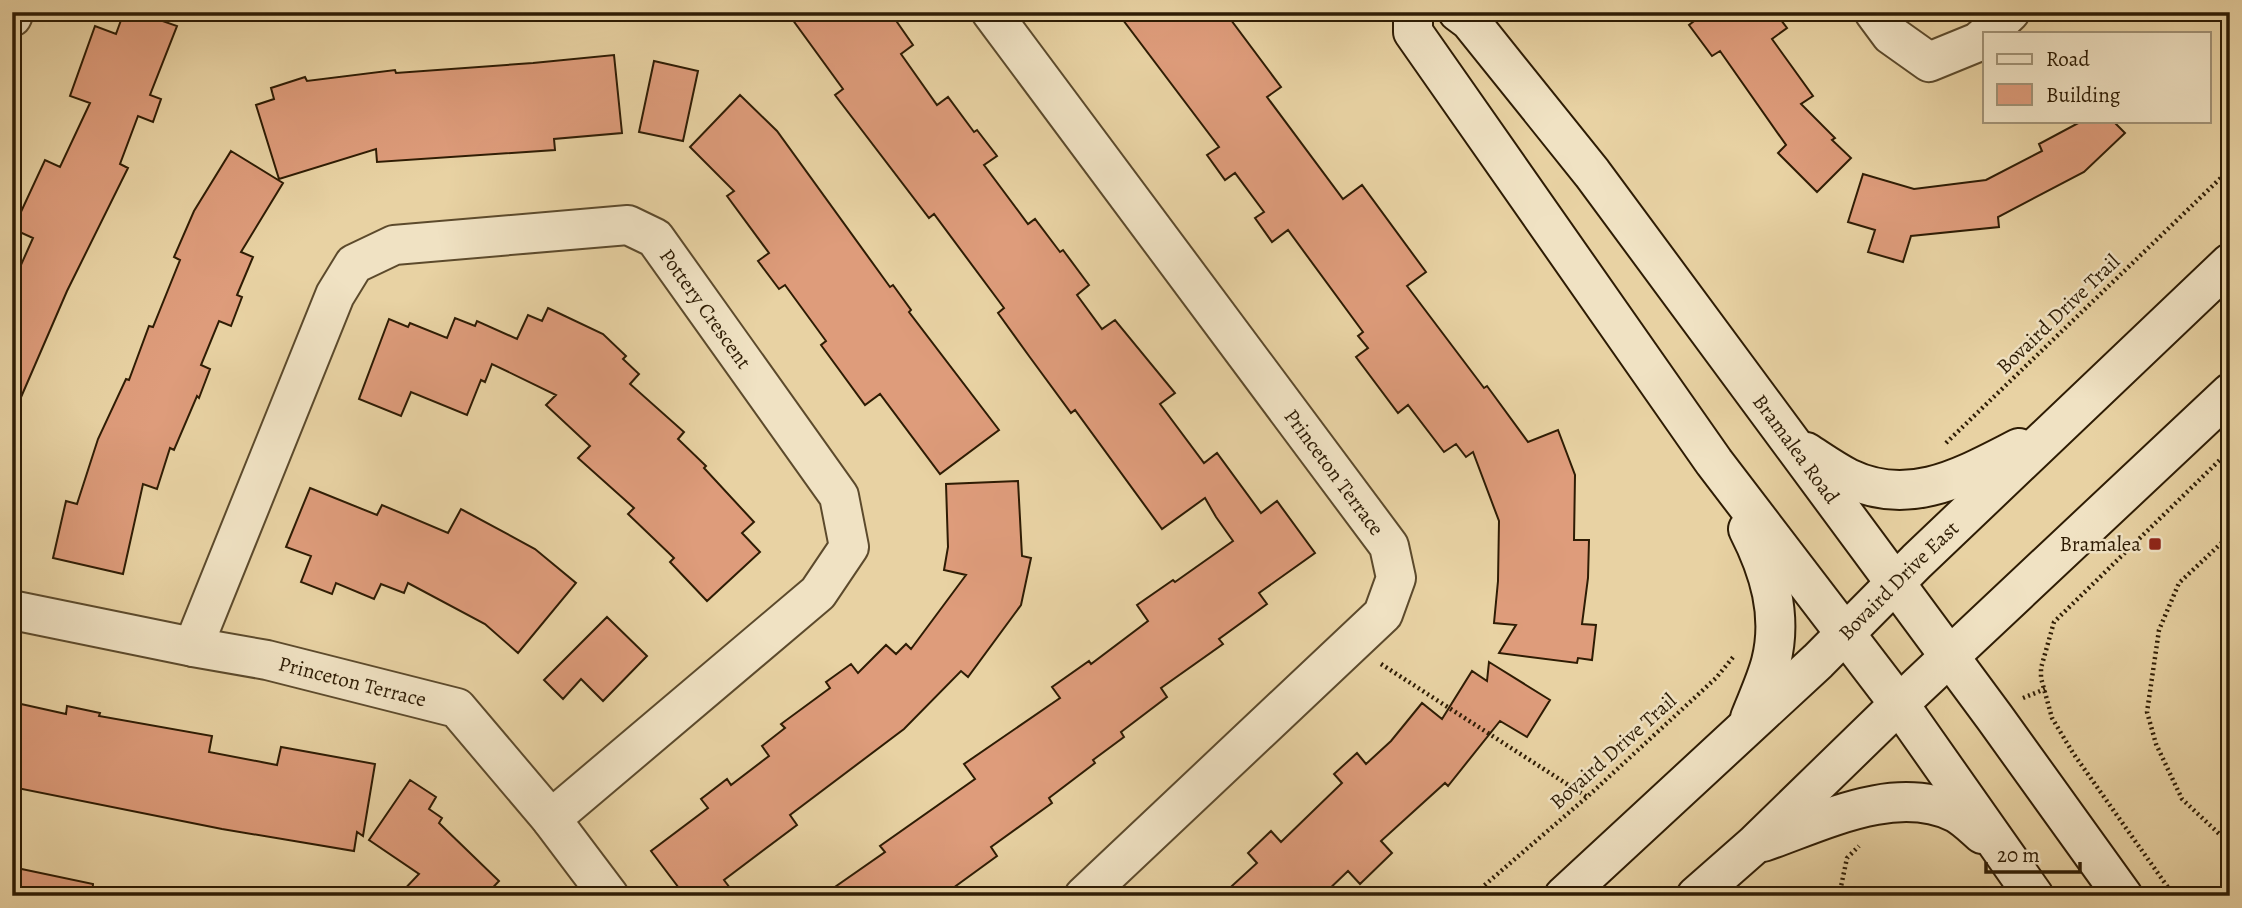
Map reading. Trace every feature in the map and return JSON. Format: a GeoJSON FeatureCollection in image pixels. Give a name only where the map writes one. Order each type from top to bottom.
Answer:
{"type":"FeatureCollection","features":[{"type":"Feature","properties":{"kind":"main road","name":"Princeton Terrace"},"geometry":{"type":"LineString","coordinates":[[991,12],[1389,546],[1396,578],[1383,614],[1084,896]]}},
{"type":"Feature","properties":{"kind":"main road"},"geometry":{"type":"LineString","coordinates":[[1413,12],[1413,32],[1714,462],[1899,704],[2034,896]]}},
{"type":"Feature","properties":{"kind":"main road","name":"Bramalea Road"},"geometry":{"type":"LineString","coordinates":[[1458,12],[1470,21],[1592,173],[1951,658],[2123,896]]}},
{"type":"Feature","properties":{"kind":"main road"},"geometry":{"type":"LineString","coordinates":[[1874,12],[1891,35],[1929,62],[1983,38]]}},
{"type":"Feature","properties":{"kind":"main road"},"geometry":{"type":"LineString","coordinates":[[1989,32],[2010,12]]}},
{"type":"Feature","properties":{"kind":"main road","name":"Pottery Crescent"},"geometry":{"type":"LineString","coordinates":[[193,647],[335,295],[354,264],[394,245],[628,225],[655,238],[839,496],[849,548],[818,593],[551,819]]}},
{"type":"Feature","properties":{"kind":"main road","name":"Bovaird Drive East"},"geometry":{"type":"LineString","coordinates":[[1564,896],[1746,729],[2230,263]]}},
{"type":"Feature","properties":{"kind":"main road"},"geometry":{"type":"LineString","coordinates":[[1696,896],[1754,845],[1899,704],[2230,393]]}},
{"type":"Feature","properties":{"kind":"main road"},"geometry":{"type":"LineString","coordinates":[[1793,444],[1849,479],[1885,489],[1921,489],[1956,480],[2055,430]]}},
{"type":"Feature","properties":{"kind":"main road"},"geometry":{"type":"LineString","coordinates":[[1714,462],[1761,554],[1776,604],[1772,661],[1746,729]]}},
{"type":"Feature","properties":{"kind":"main road","name":"Princeton Terrace"},"geometry":{"type":"LineString","coordinates":[[12,610],[267,660],[457,708],[551,819],[609,896]]}},
{"type":"Feature","properties":{"kind":"main road"},"geometry":{"type":"LineString","coordinates":[[1754,845],[1896,801],[1925,803],[1957,814],[1997,846]]}},
{"type":"Feature","properties":{"kind":"path","name":"Bovaird Drive Trail"},"geometry":{"type":"LineString","coordinates":[[1936,449],[1947,442],[2018,375],[2230,169]]}},
{"type":"Feature","properties":{"kind":"path"},"geometry":{"type":"LineString","coordinates":[[2174,896],[2073,753],[2052,718],[2041,668],[2054,622],[2230,450]]}},
{"type":"Feature","properties":{"kind":"path"},"geometry":{"type":"LineString","coordinates":[[2230,535],[2179,583],[2159,630],[2147,712],[2155,744],[2182,799],[2230,844]]}},
{"type":"Feature","properties":{"kind":"path"},"geometry":{"type":"LineString","coordinates":[[1352,643],[1393,673],[1587,797]]}},
{"type":"Feature","properties":{"kind":"path","name":"Bovaird Drive Trail"},"geometry":{"type":"LineString","coordinates":[[1472,896],[1587,797],[1716,678],[1734,656],[1739,644]]}},
{"type":"Feature","properties":{"kind":"path"},"geometry":{"type":"LineString","coordinates":[[2025,696],[2045,690]]}},
{"type":"Feature","properties":{"kind":"path"},"geometry":{"type":"LineString","coordinates":[[1839,896],[1847,858],[1866,838]]}},
{"type":"Feature","properties":{"kind":"building"},"geometry":{"type":"Polygon","coordinates":[[[124,12],[137,12],[177,26],[150,95],[161,99],[153,122],[138,116],[120,164],[128,168],[67,291],[12,418],[12,285],[33,238],[13,229],[45,160],[60,167],[90,103],[70,96],[95,26],[116,34],[124,12]]]}},
{"type":"Feature","properties":{"kind":"building"},"geometry":{"type":"Polygon","coordinates":[[[787,12],[890,12],[913,45],[901,54],[937,105],[948,97],[974,132],[977,130],[997,156],[984,165],[1028,224],[1035,219],[1089,285],[1077,295],[1102,329],[1115,320],[1175,393],[1160,404],[1204,463],[1217,453],[1261,513],[1277,501],[1315,553],[1259,593],[1267,604],[1219,639],[1223,644],[1161,688],[1167,697],[1121,732],[1124,737],[1093,760],[1095,763],[1049,798],[1052,803],[991,847],[997,856],[942,896],[822,896],[885,852],[880,846],[975,779],[964,764],[1060,698],[1052,687],[1089,661],[1091,664],[1148,621],[1137,605],[1233,541],[1205,498],[1162,529],[1075,410],[1071,413],[1029,356],[998,313],[1004,308],[934,214],[929,218],[835,95],[843,89],[787,12]]]}},
{"type":"Feature","properties":{"kind":"building"},"geometry":{"type":"Polygon","coordinates":[[[1117,12],[1225,12],[1281,87],[1267,97],[1343,199],[1362,185],[1426,272],[1407,286],[1484,388],[1487,386],[1528,442],[1558,430],[1575,475],[1574,540],[1589,540],[1588,578],[1582,624],[1596,625],[1592,660],[1578,658],[1577,663],[1499,653],[1516,625],[1494,623],[1499,521],[1473,452],[1466,457],[1456,444],[1444,452],[1408,405],[1398,413],[1356,357],[1368,348],[1358,336],[1363,332],[1288,230],[1272,242],[1255,218],[1264,212],[1235,173],[1225,180],[1207,155],[1219,147],[1117,12]]]}},
{"type":"Feature","properties":{"kind":"building"},"geometry":{"type":"Polygon","coordinates":[[[1706,12],[1775,12],[1787,28],[1772,39],[1813,96],[1801,104],[1851,158],[1817,192],[1778,153],[1786,145],[1720,51],[1712,56],[1689,25],[1706,12]]]}},
{"type":"Feature","properties":{"kind":"building"},"geometry":{"type":"Polygon","coordinates":[[[614,55],[622,133],[554,139],[555,150],[377,162],[376,149],[279,179],[256,105],[274,99],[271,88],[305,77],[307,81],[395,70],[396,73],[614,55]]]}},
{"type":"Feature","properties":{"kind":"building"},"geometry":{"type":"Polygon","coordinates":[[[654,61],[698,71],[683,141],[639,132],[654,61]]]}},
{"type":"Feature","properties":{"kind":"building"},"geometry":{"type":"Polygon","coordinates":[[[740,95],[777,131],[890,287],[893,285],[911,310],[909,312],[999,430],[940,474],[880,394],[865,405],[821,345],[826,341],[785,285],[779,289],[758,261],[769,253],[727,196],[734,191],[690,147],[740,95]]]}},
{"type":"Feature","properties":{"kind":"building"},"geometry":{"type":"Polygon","coordinates":[[[2080,122],[2114,122],[2125,133],[2084,172],[1998,217],[1999,227],[1911,236],[1903,262],[1868,252],[1875,230],[1848,222],[1863,174],[1914,189],[1986,180],[2042,151],[2039,144],[2080,122]]]}},
{"type":"Feature","properties":{"kind":"building"},"geometry":{"type":"Polygon","coordinates":[[[231,151],[283,183],[241,252],[253,257],[237,295],[242,297],[231,326],[219,321],[201,365],[210,369],[174,450],[170,448],[157,489],[143,484],[123,574],[53,558],[66,501],[77,504],[98,439],[126,379],[129,380],[149,326],[153,327],[180,260],[174,257],[194,211],[231,151]]]}},
{"type":"Feature","properties":{"kind":"building"},"geometry":{"type":"Polygon","coordinates":[[[548,308],[603,334],[626,356],[623,359],[639,374],[630,384],[684,432],[678,439],[706,466],[704,468],[754,522],[742,533],[760,552],[707,601],[670,562],[674,558],[628,514],[634,508],[578,458],[590,446],[546,405],[556,395],[492,364],[485,382],[481,380],[467,415],[411,392],[401,416],[359,399],[389,319],[408,327],[410,323],[447,338],[455,318],[475,326],[477,321],[517,339],[528,315],[542,321],[548,308]]]}},
{"type":"Feature","properties":{"kind":"building"},"geometry":{"type":"Polygon","coordinates":[[[1018,481],[1022,556],[1031,558],[1021,605],[968,677],[961,671],[904,729],[790,815],[797,825],[724,880],[736,896],[685,896],[651,851],[708,808],[701,799],[727,779],[731,785],[769,756],[762,746],[785,728],[781,724],[830,688],[826,682],[851,664],[858,673],[886,645],[896,654],[906,644],[911,649],[966,575],[944,570],[948,547],[946,484],[1018,481]]]}},
{"type":"Feature","properties":{"kind":"building"},"geometry":{"type":"Polygon","coordinates":[[[310,488],[377,515],[382,505],[448,533],[461,509],[535,549],[576,583],[518,653],[485,624],[408,583],[404,593],[381,584],[374,599],[336,583],[332,594],[301,582],[311,556],[286,547],[310,488]]]}},
{"type":"Feature","properties":{"kind":"building"},"geometry":{"type":"Polygon","coordinates":[[[607,617],[647,656],[603,701],[581,679],[563,699],[544,680],[607,617]]]}},
{"type":"Feature","properties":{"kind":"building"},"geometry":{"type":"Polygon","coordinates":[[[1489,662],[1550,700],[1527,737],[1500,721],[1448,786],[1445,783],[1381,841],[1392,853],[1360,884],[1348,871],[1322,896],[1221,896],[1257,863],[1248,853],[1271,831],[1281,842],[1342,783],[1334,774],[1357,753],[1366,764],[1391,741],[1422,703],[1442,719],[1472,671],[1487,681],[1489,662]]]}},
{"type":"Feature","properties":{"kind":"building"},"geometry":{"type":"Polygon","coordinates":[[[12,702],[66,714],[67,706],[100,713],[99,716],[212,736],[209,752],[277,765],[281,747],[375,764],[363,836],[357,832],[354,851],[222,829],[12,787],[12,702]]]}},
{"type":"Feature","properties":{"kind":"building"},"geometry":{"type":"Polygon","coordinates":[[[410,780],[436,797],[429,809],[442,818],[439,823],[499,881],[485,896],[398,896],[419,874],[369,840],[410,780]]]}},
{"type":"Feature","properties":{"kind":"building"},"geometry":{"type":"Polygon","coordinates":[[[12,867],[93,884],[92,896],[12,896],[12,867]]]}},
{"type":"Feature","properties":{"kind":"place","name":"Bramalea"},"geometry":{"type":"Point","coordinates":[2155,544]}}]}
